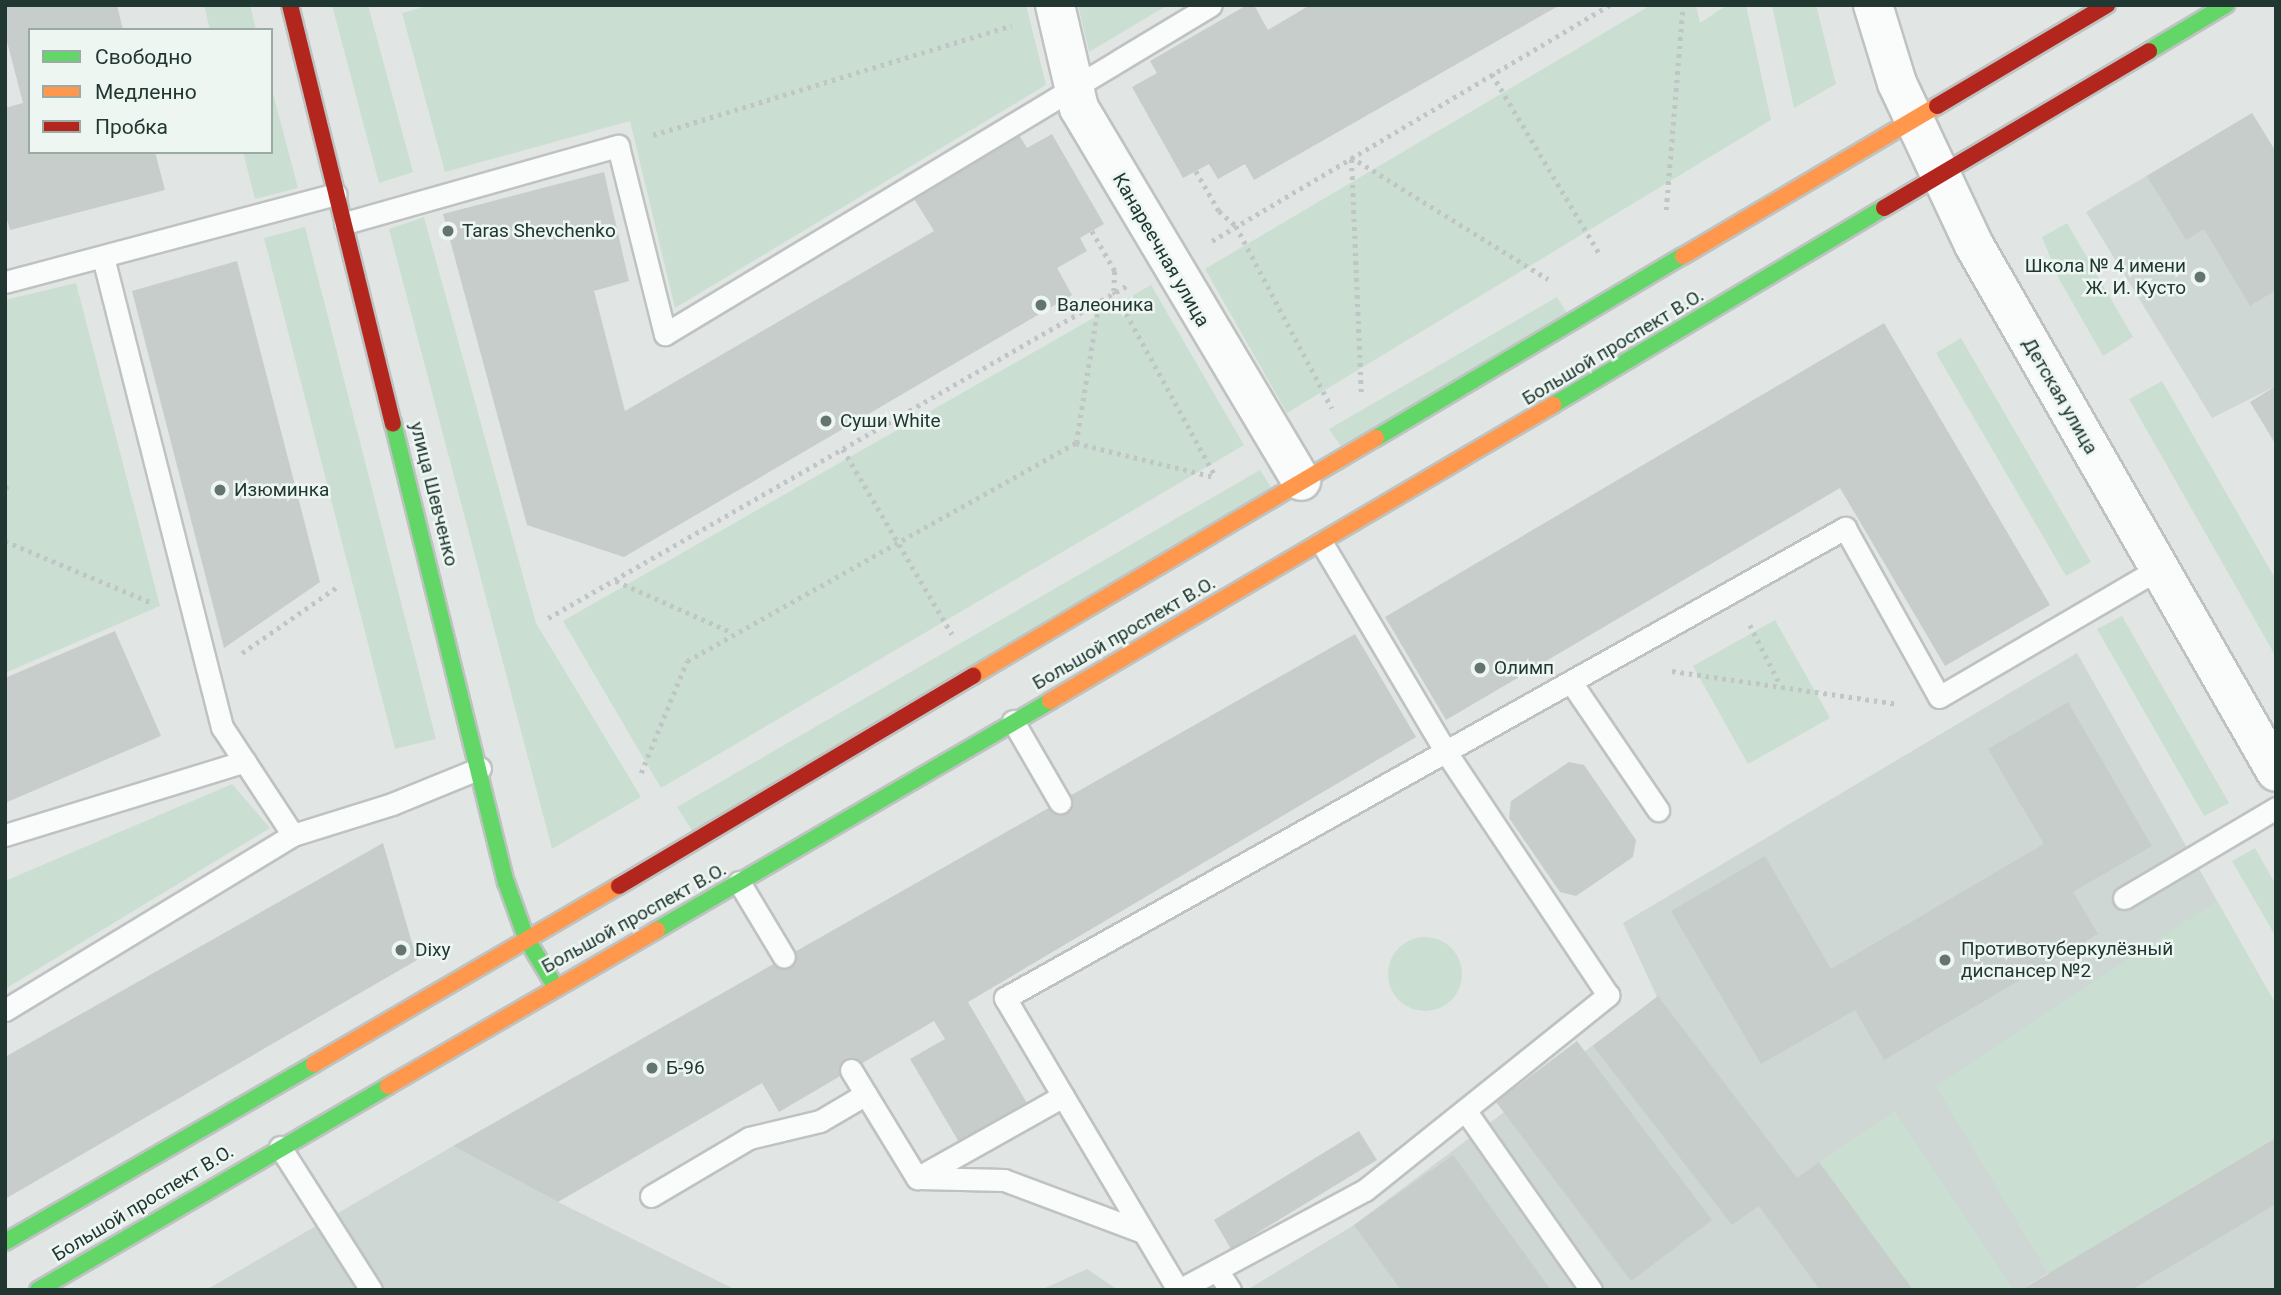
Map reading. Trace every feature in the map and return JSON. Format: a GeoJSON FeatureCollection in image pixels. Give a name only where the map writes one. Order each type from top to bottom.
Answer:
{"type":"FeatureCollection","features":[{"type":"Feature","properties":{"kind":"main road","name":"улица Шевченко"},"geometry":{"type":"LineString","coordinates":[[290,5],[506,882],[526,938],[555,986]]}},
{"type":"Feature","properties":{"kind":"main road","name":"Большой проспект В.О."},"geometry":{"type":"LineString","coordinates":[[5,1242],[526,938],[2108,5]]}},
{"type":"Feature","properties":{"kind":"main road","name":"Большой проспект В.О."},"geometry":{"type":"LineString","coordinates":[[38,1290],[555,986],[1322,543],[2226,5]]}},
{"type":"Feature","properties":{"kind":"street","name":"Детская улица"},"geometry":{"type":"LineString","coordinates":[[1873,5],[1897,83],[1975,245],[2158,569],[2265,729],[2276,772]]}},
{"type":"Feature","properties":{"kind":"street","name":"Канареечная улица"},"geometry":{"type":"LineString","coordinates":[[1056,9],[1079,108],[1301,481]]}},
{"type":"Feature","properties":{"kind":"lane"},"geometry":{"type":"LineString","coordinates":[[345,223],[618,146],[664,334],[1211,5]]}},
{"type":"Feature","properties":{"kind":"lane"},"geometry":{"type":"LineString","coordinates":[[5,282],[337,194]]}},
{"type":"Feature","properties":{"kind":"lane"},"geometry":{"type":"LineString","coordinates":[[103,257],[222,727],[293,835]]}},
{"type":"Feature","properties":{"kind":"lane"},"geometry":{"type":"LineString","coordinates":[[1322,543],[1446,752],[1608,995],[1365,1190],[1178,1290],[1005,998],[1125,920],[1446,752],[1845,528],[1939,696],[2158,569]]}},
{"type":"Feature","properties":{"kind":"lane"},"geometry":{"type":"LineString","coordinates":[[1570,682],[1658,810]]}},
{"type":"Feature","properties":{"kind":"lane"},"geometry":{"type":"LineString","coordinates":[[1013,721],[1060,802]]}},
{"type":"Feature","properties":{"kind":"lane"},"geometry":{"type":"LineString","coordinates":[[5,835],[245,761]]}},
{"type":"Feature","properties":{"kind":"lane"},"geometry":{"type":"LineString","coordinates":[[5,1010],[293,835],[392,804],[480,768]]}},
{"type":"Feature","properties":{"kind":"lane"},"geometry":{"type":"LineString","coordinates":[[2124,898],[2276,808]]}},
{"type":"Feature","properties":{"kind":"lane"},"geometry":{"type":"LineString","coordinates":[[739,882],[784,957]]}},
{"type":"Feature","properties":{"kind":"lane"},"geometry":{"type":"LineString","coordinates":[[851,1070],[917,1178]]}},
{"type":"Feature","properties":{"kind":"lane"},"geometry":{"type":"LineString","coordinates":[[651,1196],[749,1138],[820,1121],[866,1094]]}},
{"type":"Feature","properties":{"kind":"lane"},"geometry":{"type":"LineString","coordinates":[[917,1178],[1063,1096]]}},
{"type":"Feature","properties":{"kind":"lane"},"geometry":{"type":"LineString","coordinates":[[1465,1110],[1591,1290]]}},
{"type":"Feature","properties":{"kind":"lane"},"geometry":{"type":"LineString","coordinates":[[280,1147],[371,1290]]}},
{"type":"Feature","properties":{"kind":"lane"},"geometry":{"type":"LineString","coordinates":[[917,1178],[1004,1180],[1143,1233]]}},
{"type":"Feature","properties":{"kind":"lane"},"geometry":{"type":"LineString","coordinates":[[1217,1270],[1230,1290]]}},
{"type":"Feature","properties":{"kind":"path"},"geometry":{"type":"LineString","coordinates":[[548,618],[1099,300],[1171,266],[1609,5]]}},
{"type":"Feature","properties":{"kind":"path"},"geometry":{"type":"LineString","coordinates":[[1665,217],[1683,5]]}},
{"type":"Feature","properties":{"kind":"path"},"geometry":{"type":"LineString","coordinates":[[618,146],[1056,9]]}},
{"type":"Feature","properties":{"kind":"path"},"geometry":{"type":"LineString","coordinates":[[1492,74],[1600,254]]}},
{"type":"Feature","properties":{"kind":"path"},"geometry":{"type":"LineString","coordinates":[[1351,157],[1552,282]]}},
{"type":"Feature","properties":{"kind":"path"},"geometry":{"type":"LineString","coordinates":[[1351,157],[1361,393]]}},
{"type":"Feature","properties":{"kind":"path"},"geometry":{"type":"LineString","coordinates":[[1196,171],[1219,211],[1236,226],[1333,409]]}},
{"type":"Feature","properties":{"kind":"path"},"geometry":{"type":"LineString","coordinates":[[640,773],[687,661],[732,633],[898,545],[1076,443],[1216,478],[1114,292],[1115,271],[1092,231]]}},
{"type":"Feature","properties":{"kind":"path"},"geometry":{"type":"LineString","coordinates":[[1076,443],[1099,300]]}},
{"type":"Feature","properties":{"kind":"path"},"geometry":{"type":"LineString","coordinates":[[843,449],[952,634]]}},
{"type":"Feature","properties":{"kind":"path"},"geometry":{"type":"LineString","coordinates":[[5,541],[160,606]]}},
{"type":"Feature","properties":{"kind":"path"},"geometry":{"type":"LineString","coordinates":[[616,581],[732,633]]}},
{"type":"Feature","properties":{"kind":"path"},"geometry":{"type":"LineString","coordinates":[[209,675],[340,585]]}},
{"type":"Feature","properties":{"kind":"path"},"geometry":{"type":"LineString","coordinates":[[1733,591],[1782,687]]}},
{"type":"Feature","properties":{"kind":"path"},"geometry":{"type":"LineString","coordinates":[[1609,661],[1915,706],[1939,696]]}},
{"type":"Feature","properties":{"kind":"shaded area","name":"Школа № 4 имени Ж. И. Кусто"},"geometry":{"type":"Polygon","coordinates":[[[2252,113],[2276,152],[2276,386],[2212,418],[2086,212],[2252,113]]]}},
{"type":"Feature","properties":{"kind":"shaded area","name":"Противотуберкулёзный диспансер №2"},"geometry":{"type":"Polygon","coordinates":[[[2077,653],[2276,1005],[2276,1290],[2058,1290],[2048,1273],[2021,1290],[1247,1290],[1354,1225],[1657,997],[1623,923],[2077,653]]]}},
{"type":"Feature","properties":{"kind":"shaded area"},"geometry":{"type":"Polygon","coordinates":[[[453,1146],[558,1202],[736,1290],[206,1290],[453,1146]]]}},
{"type":"Feature","properties":{"kind":"shaded area"},"geometry":{"type":"Polygon","coordinates":[[[1087,1269],[1118,1290],[1041,1290],[1087,1269]]]}},
{"type":"Feature","properties":{"kind":"green space"},"geometry":{"type":"Polygon","coordinates":[[[204,5],[250,5],[256,28],[210,28],[204,5]]]}},
{"type":"Feature","properties":{"kind":"green space"},"geometry":{"type":"Polygon","coordinates":[[[332,5],[368,5],[413,172],[379,183],[332,5]]]}},
{"type":"Feature","properties":{"kind":"green space"},"geometry":{"type":"Polygon","coordinates":[[[431,5],[1026,5],[1046,85],[675,308],[630,121],[445,172],[402,13],[431,5]]]}},
{"type":"Feature","properties":{"kind":"green space"},"geometry":{"type":"Polygon","coordinates":[[[1078,5],[1168,5],[1089,52],[1078,5]]]}},
{"type":"Feature","properties":{"kind":"green space"},"geometry":{"type":"Polygon","coordinates":[[[1651,5],[1696,5],[1700,23],[1727,5],[1746,5],[1771,120],[1287,413],[1205,269],[1651,5]]]}},
{"type":"Feature","properties":{"kind":"green space"},"geometry":{"type":"Polygon","coordinates":[[[1772,5],[1816,5],[1836,84],[1794,108],[1772,5]]]}},
{"type":"Feature","properties":{"kind":"green space"},"geometry":{"type":"Polygon","coordinates":[[[273,94],[298,188],[255,199],[244,154],[273,154],[273,94]]]}},
{"type":"Feature","properties":{"kind":"green space"},"geometry":{"type":"Polygon","coordinates":[[[424,217],[536,623],[641,797],[552,849],[389,229],[424,217]]]}},
{"type":"Feature","properties":{"kind":"green space"},"geometry":{"type":"Polygon","coordinates":[[[2067,223],[2133,337],[2103,356],[2059,279],[2042,237],[2067,223]]]}},
{"type":"Feature","properties":{"kind":"green space"},"geometry":{"type":"Polygon","coordinates":[[[305,227],[436,739],[395,749],[264,238],[305,227]]]}},
{"type":"Feature","properties":{"kind":"green space"},"geometry":{"type":"Polygon","coordinates":[[[76,283],[160,606],[5,673],[5,300],[76,283]]]}},
{"type":"Feature","properties":{"kind":"green space"},"geometry":{"type":"Polygon","coordinates":[[[1151,285],[1244,445],[661,788],[563,621],[1151,285]]]}},
{"type":"Feature","properties":{"kind":"green space"},"geometry":{"type":"Polygon","coordinates":[[[1557,297],[1570,318],[1344,451],[1329,429],[1557,297]]]}},
{"type":"Feature","properties":{"kind":"green space"},"geometry":{"type":"Polygon","coordinates":[[[1961,338],[2091,562],[2066,576],[1936,353],[1961,338]]]}},
{"type":"Feature","properties":{"kind":"green space"},"geometry":{"type":"Polygon","coordinates":[[[2162,381],[2276,580],[2276,657],[2129,399],[2162,381]]]}},
{"type":"Feature","properties":{"kind":"green space"},"geometry":{"type":"Polygon","coordinates":[[[1260,470],[1275,493],[693,832],[677,807],[1260,470]]]}},
{"type":"Feature","properties":{"kind":"green space"},"geometry":{"type":"Polygon","coordinates":[[[2122,616],[2229,803],[2204,816],[2097,629],[2122,616]]]}},
{"type":"Feature","properties":{"kind":"green space"},"geometry":{"type":"Polygon","coordinates":[[[1775,620],[1830,718],[1748,764],[1693,666],[1775,620]]]}},
{"type":"Feature","properties":{"kind":"green space"},"geometry":{"type":"Polygon","coordinates":[[[232,784],[270,828],[5,989],[5,881],[232,784]]]}},
{"type":"Feature","properties":{"kind":"green space"},"geometry":{"type":"Polygon","coordinates":[[[2255,848],[2276,885],[2276,937],[2232,861],[2255,848]]]}},
{"type":"Feature","properties":{"kind":"green space"},"geometry":{"type":"Polygon","coordinates":[[[2217,901],[2276,1005],[2276,1138],[2048,1273],[1936,1086],[2217,901]]]}},
{"type":"Feature","properties":{"kind":"green space"},"geometry":{"type":"Polygon","coordinates":[[[1418,937],[1432,937],[1446,943],[1456,953],[1462,974],[1460,988],[1446,1005],[1432,1011],[1418,1011],[1404,1005],[1394,995],[1388,981],[1388,967],[1394,953],[1404,943],[1418,937]]]}},
{"type":"Feature","properties":{"kind":"green space"},"geometry":{"type":"Polygon","coordinates":[[[1895,1112],[2013,1290],[1913,1290],[1819,1162],[1895,1112]]]}},
{"type":"Feature","properties":{"kind":"building"},"geometry":{"type":"Polygon","coordinates":[[[5,5],[117,5],[123,28],[28,28],[28,154],[156,154],[165,190],[10,230],[5,213],[5,108],[23,103],[5,34],[5,5]]]}},
{"type":"Feature","properties":{"kind":"building"},"geometry":{"type":"Polygon","coordinates":[[[1247,5],[1254,5],[1268,30],[1310,5],[1560,5],[1254,180],[1245,164],[1218,179],[1209,164],[1183,178],[1132,87],[1157,73],[1150,61],[1247,5]]]}},
{"type":"Feature","properties":{"kind":"building"},"geometry":{"type":"Polygon","coordinates":[[[2252,113],[2276,152],[2276,290],[2250,306],[2204,229],[2186,240],[2147,176],[2252,113]]]}},
{"type":"Feature","properties":{"kind":"building"},"geometry":{"type":"Polygon","coordinates":[[[1052,134],[1104,224],[1080,238],[1087,251],[1057,268],[1072,295],[624,557],[527,525],[443,214],[604,172],[629,281],[594,291],[625,411],[934,231],[913,197],[1019,135],[1027,148],[1052,134]]]}},
{"type":"Feature","properties":{"kind":"building"},"geometry":{"type":"Polygon","coordinates":[[[237,261],[320,582],[224,648],[132,291],[237,261]]]}},
{"type":"Feature","properties":{"kind":"building"},"geometry":{"type":"Polygon","coordinates":[[[1884,323],[2050,605],[1945,666],[1840,488],[1446,720],[1385,617],[1884,323]]]}},
{"type":"Feature","properties":{"kind":"building"},"geometry":{"type":"Polygon","coordinates":[[[2276,386],[2276,445],[2250,402],[2276,386]]]}},
{"type":"Feature","properties":{"kind":"building"},"geometry":{"type":"Polygon","coordinates":[[[115,631],[161,736],[5,803],[5,678],[115,631]]]}},
{"type":"Feature","properties":{"kind":"building"},"geometry":{"type":"Polygon","coordinates":[[[1355,634],[1416,737],[968,1002],[1031,1110],[963,1149],[910,1059],[945,1039],[934,1021],[779,1112],[762,1083],[558,1202],[453,1146],[1355,634]]]}},
{"type":"Feature","properties":{"kind":"building","name":"Противотуберкулёзный диспансер №2"},"geometry":{"type":"Polygon","coordinates":[[[2068,702],[2152,846],[2073,892],[2098,934],[1884,1060],[1855,1010],[1761,1064],[1671,911],[1765,856],[1831,969],[2044,844],[1988,749],[2068,702]]]}},
{"type":"Feature","properties":{"kind":"building"},"geometry":{"type":"Polygon","coordinates":[[[1569,762],[1584,765],[1636,840],[1633,857],[1576,896],[1560,892],[1509,818],[1511,801],[1569,762]]]}},
{"type":"Feature","properties":{"kind":"building"},"geometry":{"type":"Polygon","coordinates":[[[383,843],[417,960],[5,1199],[5,1057],[383,843]]]}},
{"type":"Feature","properties":{"kind":"building"},"geometry":{"type":"Polygon","coordinates":[[[1658,996],[1797,1178],[1819,1162],[1913,1290],[1820,1290],[1759,1206],[1732,1225],[1593,1046],[1658,996]]]}},
{"type":"Feature","properties":{"kind":"building"},"geometry":{"type":"Polygon","coordinates":[[[1577,1041],[1712,1220],[1631,1281],[1496,1102],[1577,1041]]]}},
{"type":"Feature","properties":{"kind":"building"},"geometry":{"type":"Polygon","coordinates":[[[1359,1131],[1377,1160],[1231,1249],[1214,1220],[1359,1131]]]}},
{"type":"Feature","properties":{"kind":"building"},"geometry":{"type":"Polygon","coordinates":[[[2276,1138],[2276,1204],[2131,1290],[2021,1290],[2276,1138]]]}},
{"type":"Feature","properties":{"kind":"building"},"geometry":{"type":"Polygon","coordinates":[[[1453,1155],[1551,1290],[1401,1290],[1354,1225],[1453,1155]]]}},
{"type":"Feature","properties":{"kind":"traffic: fast"},"geometry":{"type":"LineString","coordinates":[[2149,51],[2226,5]]}},
{"type":"Feature","properties":{"kind":"traffic: fast"},"geometry":{"type":"LineString","coordinates":[[1553,405],[1884,208]]}},
{"type":"Feature","properties":{"kind":"traffic: fast"},"geometry":{"type":"LineString","coordinates":[[1376,438],[1683,256]]}},
{"type":"Feature","properties":{"kind":"traffic: fast"},"geometry":{"type":"LineString","coordinates":[[393,423],[506,882],[526,938],[555,986]]}},
{"type":"Feature","properties":{"kind":"traffic: fast"},"geometry":{"type":"LineString","coordinates":[[657,930],[1050,701]]}},
{"type":"Feature","properties":{"kind":"traffic: fast"},"geometry":{"type":"LineString","coordinates":[[5,1242],[314,1064]]}},
{"type":"Feature","properties":{"kind":"traffic: fast"},"geometry":{"type":"LineString","coordinates":[[38,1290],[388,1086]]}},
{"type":"Feature","properties":{"kind":"traffic: slow"},"geometry":{"type":"LineString","coordinates":[[1683,256],[1937,106]]}},
{"type":"Feature","properties":{"kind":"traffic: slow"},"geometry":{"type":"LineString","coordinates":[[1050,701],[1553,405]]}},
{"type":"Feature","properties":{"kind":"traffic: slow"},"geometry":{"type":"LineString","coordinates":[[973,676],[1376,438]]}},
{"type":"Feature","properties":{"kind":"traffic: slow"},"geometry":{"type":"LineString","coordinates":[[314,1064],[619,886]]}},
{"type":"Feature","properties":{"kind":"traffic: slow"},"geometry":{"type":"LineString","coordinates":[[388,1086],[657,930]]}},
{"type":"Feature","properties":{"kind":"traffic: jam"},"geometry":{"type":"LineString","coordinates":[[290,5],[393,423]]}},
{"type":"Feature","properties":{"kind":"traffic: jam"},"geometry":{"type":"LineString","coordinates":[[1937,106],[2107,5]]}},
{"type":"Feature","properties":{"kind":"traffic: jam"},"geometry":{"type":"LineString","coordinates":[[1884,208],[2149,51]]}},
{"type":"Feature","properties":{"kind":"traffic: jam"},"geometry":{"type":"LineString","coordinates":[[619,886],[973,676]]}},
{"type":"Feature","properties":{"kind":"place","name":"Taras Shevchenko"},"geometry":{"type":"Point","coordinates":[448,231]}},
{"type":"Feature","properties":{"kind":"place","name":"Школа № 4 имени Ж. И. Кусто"},"geometry":{"type":"Point","coordinates":[2200,277]}},
{"type":"Feature","properties":{"kind":"place","name":"Валеоника"},"geometry":{"type":"Point","coordinates":[1041,305]}},
{"type":"Feature","properties":{"kind":"place","name":"Суши White"},"geometry":{"type":"Point","coordinates":[826,421]}},
{"type":"Feature","properties":{"kind":"place","name":"Изюминка"},"geometry":{"type":"Point","coordinates":[220,490]}},
{"type":"Feature","properties":{"kind":"place","name":"Олимп"},"geometry":{"type":"Point","coordinates":[1480,668]}},
{"type":"Feature","properties":{"kind":"place","name":"Dixy"},"geometry":{"type":"Point","coordinates":[401,950]}},
{"type":"Feature","properties":{"kind":"place","name":"Противотуберкулёзный диспансер №2"},"geometry":{"type":"Point","coordinates":[1945,960]}},
{"type":"Feature","properties":{"kind":"place","name":"Б-96"},"geometry":{"type":"Point","coordinates":[652,1068]}}]}
